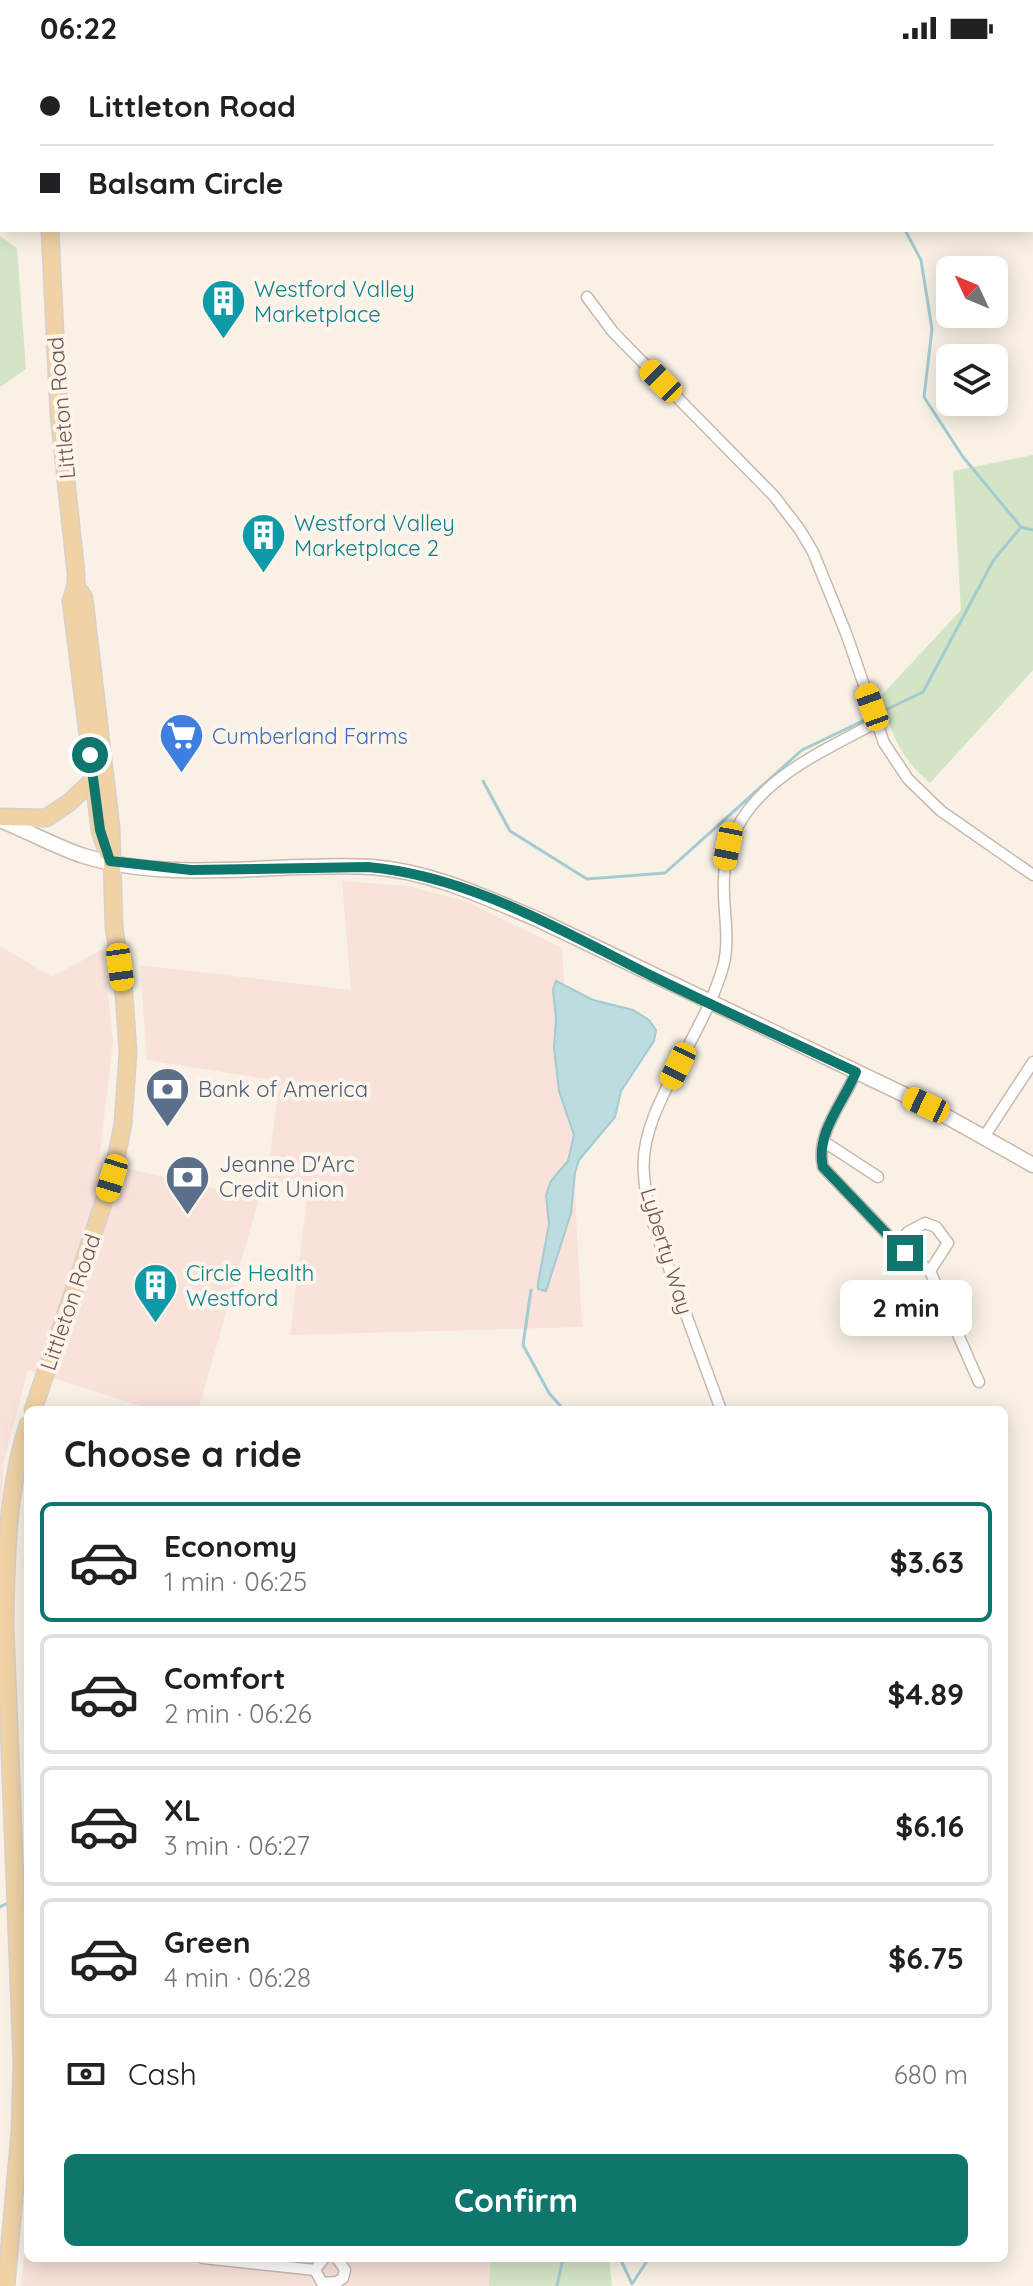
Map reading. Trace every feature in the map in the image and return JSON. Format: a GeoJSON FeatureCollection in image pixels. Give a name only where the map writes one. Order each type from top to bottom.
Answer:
{"type":"FeatureCollection","features":[{"type":"Feature","properties":{"kind":"main road","name":"Littleton Road"},"geometry":{"type":"LineString","coordinates":[[50,232],[58,405],[76,585],[71,601],[100,830],[110,861]]}},
{"type":"Feature","properties":{"kind":"main road","name":"Littleton Road"},"geometry":{"type":"LineString","coordinates":[[34,1406],[94,1234],[120,1144],[128,1052],[124,994],[114,927],[111,827],[84,598],[76,585]]}},
{"type":"Feature","properties":{"kind":"main road"},"geometry":{"type":"LineString","coordinates":[[0,818],[46,818],[70,802],[93,780]]}},
{"type":"Feature","properties":{"kind":"main road"},"geometry":{"type":"LineString","coordinates":[[0,818],[84,856],[110,861],[191,870],[393,869],[474,892],[926,1105],[1033,1165]]}},
{"type":"Feature","properties":{"kind":"main road"},"geometry":{"type":"LineString","coordinates":[[6,2286],[21,2202],[22,2062],[5,1592],[12,1495],[24,1442]]}},
{"type":"Feature","properties":{"kind":"street"},"geometry":{"type":"LineString","coordinates":[[587,297],[613,332],[764,485],[800,530],[822,575],[884,743],[894,762],[941,811],[1033,875]]}},
{"type":"Feature","properties":{"kind":"street","name":"Lyberty Way"},"geometry":{"type":"LineString","coordinates":[[720,1406],[656,1233],[644,1174],[646,1144],[654,1115],[723,965],[726,945],[723,880],[728,846],[734,831],[766,789],[790,769],[877,722]]}},
{"type":"Feature","properties":{"kind":"street"},"geometry":{"type":"LineString","coordinates":[[984,1137],[1033,1062]]}},
{"type":"Feature","properties":{"kind":"street"},"geometry":{"type":"LineString","coordinates":[[856,1072],[823,1141],[821,1159],[828,1174],[919,1265],[930,1271],[979,1382]]}},
{"type":"Feature","properties":{"kind":"street"},"geometry":{"type":"LineString","coordinates":[[823,1141],[878,1177]]}},
{"type":"Feature","properties":{"kind":"street"},"geometry":{"type":"LineString","coordinates":[[898,1244],[908,1232],[925,1223],[936,1227],[948,1243],[930,1271]]}},
{"type":"Feature","properties":{"kind":"street"},"geometry":{"type":"LineString","coordinates":[[240,2262],[315,2270]]}},
{"type":"Feature","properties":{"kind":"street"},"geometry":{"type":"LineString","coordinates":[[315,2270],[321,2262]]}},
{"type":"Feature","properties":{"kind":"street"},"geometry":{"type":"LineString","coordinates":[[315,2270],[318,2279],[328,2285],[345,2274],[340,2262]]}},
{"type":"Feature","properties":{"kind":"shaded area"},"geometry":{"type":"Polygon","coordinates":[[[342,881],[408,886],[465,901],[562,948],[582,1327],[290,1335],[308,1191],[266,1182],[280,1081],[147,1060],[140,965],[351,990],[342,881]]]}},
{"type":"Feature","properties":{"kind":"shaded area"},"geometry":{"type":"Polygon","coordinates":[[[0,946],[52,977],[103,949],[113,1041],[99,1162],[259,1199],[199,1406],[140,1406],[28,1370],[4,1461],[0,1520],[0,946]]]}},
{"type":"Feature","properties":{"kind":"shaded area"},"geometry":{"type":"Polygon","coordinates":[[[24,2257],[24,2262],[490,2262],[489,2286],[21,2286],[24,2257]]]}},
{"type":"Feature","properties":{"kind":"green space"},"geometry":{"type":"Polygon","coordinates":[[[0,236],[17,248],[26,369],[0,387],[0,236]]]}},
{"type":"Feature","properties":{"kind":"green space"},"geometry":{"type":"Polygon","coordinates":[[[1033,455],[1033,670],[930,783],[911,764],[898,744],[880,697],[961,610],[953,471],[1033,455]]]}},
{"type":"Feature","properties":{"kind":"green space"},"geometry":{"type":"Polygon","coordinates":[[[490,2262],[609,2262],[612,2286],[489,2286],[490,2262]]]}},
{"type":"Feature","properties":{"kind":"water"},"geometry":{"type":"Polygon","coordinates":[[[556,981],[593,1000],[633,1010],[649,1020],[656,1030],[654,1041],[621,1091],[615,1117],[579,1160],[571,1213],[546,1291],[538,1289],[538,1283],[549,1224],[546,1195],[551,1181],[568,1161],[574,1135],[559,1091],[554,1048],[556,1019],[553,990],[556,981]]]}},
{"type":"Feature","properties":{"kind":"waterway"},"geometry":{"type":"LineString","coordinates":[[906,232],[921,260],[932,329],[924,397],[963,457],[1021,527],[1033,530]]}},
{"type":"Feature","properties":{"kind":"waterway"},"geometry":{"type":"LineString","coordinates":[[483,781],[510,831],[587,879],[665,873],[802,750],[923,692],[993,561],[1021,527]]}},
{"type":"Feature","properties":{"kind":"waterway"},"geometry":{"type":"LineString","coordinates":[[531,1290],[523,1345],[549,1393],[560,1406]]}},
{"type":"Feature","properties":{"kind":"waterway"},"geometry":{"type":"LineString","coordinates":[[0,1907],[8,1903]]}},
{"type":"Feature","properties":{"kind":"waterway"},"geometry":{"type":"LineString","coordinates":[[557,2286],[562,2262]]}},
{"type":"Feature","properties":{"kind":"waterway"},"geometry":{"type":"LineString","coordinates":[[622,2262],[632,2284],[646,2262]]}},
{"type":"Feature","properties":{"kind":"place","name":"Westford Valley Marketplace"},"geometry":{"type":"Point","coordinates":[223,341]}},
{"type":"Feature","properties":{"kind":"place","name":"Westford Valley Marketplace 2"},"geometry":{"type":"Point","coordinates":[263,575]}},
{"type":"Feature","properties":{"kind":"place","name":"Cumberland Farms"},"geometry":{"type":"Point","coordinates":[181,775]}},
{"type":"Feature","properties":{"kind":"place","name":"Bank of America"},"geometry":{"type":"Point","coordinates":[167,1128]}},
{"type":"Feature","properties":{"kind":"place","name":"Jeanne D'Arc Credit Union"},"geometry":{"type":"Point","coordinates":[188,1216]}},
{"type":"Feature","properties":{"kind":"place","name":"Circle Health Westford"},"geometry":{"type":"Point","coordinates":[155,1325]}},
{"type":"Feature","properties":{"kind":"route"},"geometry":{"type":"LineString","coordinates":[[90,755],[100,830],[110,861],[191,870],[368,867],[431,878],[474,892],[539,920],[856,1072],[825,1134],[821,1151],[823,1167],[905,1253]]}}]}
